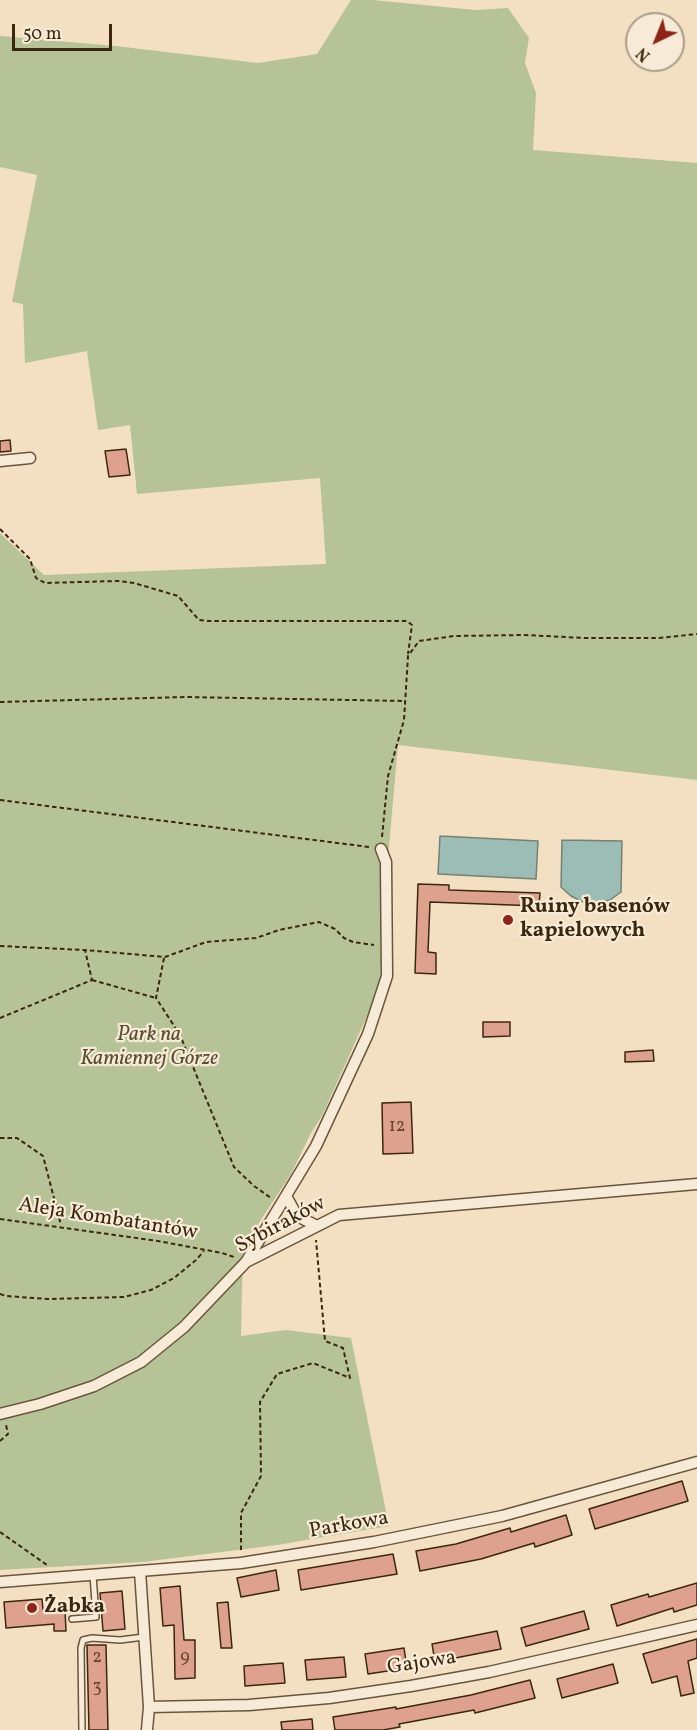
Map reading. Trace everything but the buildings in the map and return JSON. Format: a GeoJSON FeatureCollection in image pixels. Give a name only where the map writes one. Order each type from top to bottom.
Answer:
{"type":"FeatureCollection","features":[{"type":"Feature","properties":{"kind":"street"},"geometry":{"type":"LineString","coordinates":[[0,461],[30,458]]}},
{"type":"Feature","properties":{"kind":"street"},"geometry":{"type":"LineString","coordinates":[[246,1262],[316,1146],[368,1034],[387,976],[386,862],[381,849]]}},
{"type":"Feature","properties":{"kind":"street","name":"Sybiraków"},"geometry":{"type":"LineString","coordinates":[[1,1414],[94,1386],[141,1362],[184,1327],[246,1262],[339,1215],[697,1184]]}},
{"type":"Feature","properties":{"kind":"street"},"geometry":{"type":"LineString","coordinates":[[284,1200],[297,1216],[315,1226]]}},
{"type":"Feature","properties":{"kind":"street","name":"Parkowa"},"geometry":{"type":"LineString","coordinates":[[0,1582],[241,1563],[374,1542],[502,1516],[697,1462]]}},
{"type":"Feature","properties":{"kind":"street"},"geometry":{"type":"LineString","coordinates":[[140,1571],[148,1707],[147,1730]]}},
{"type":"Feature","properties":{"kind":"street","name":"Gajowa"},"geometry":{"type":"LineString","coordinates":[[148,1707],[249,1705],[329,1698],[411,1686],[489,1672],[697,1625]]}},
{"type":"Feature","properties":{"kind":"lane"},"geometry":{"type":"LineString","coordinates":[[72,1619],[96,1617],[93,1575]]}},
{"type":"Feature","properties":{"kind":"lane"},"geometry":{"type":"LineString","coordinates":[[82,1730],[81,1648],[83,1640],[92,1638],[120,1640],[144,1637]]}},
{"type":"Feature","properties":{"kind":"path"},"geometry":{"type":"LineString","coordinates":[[0,529],[30,560],[36,578],[45,584],[118,581],[134,583],[178,596],[199,620],[407,621],[412,625],[404,720],[388,777],[381,849],[0,800]]}},
{"type":"Feature","properties":{"kind":"path"},"geometry":{"type":"LineString","coordinates":[[408,656],[419,641],[454,636],[658,638],[697,634]]}},
{"type":"Feature","properties":{"kind":"path"},"geometry":{"type":"LineString","coordinates":[[0,702],[186,697],[405,701]]}},
{"type":"Feature","properties":{"kind":"path"},"geometry":{"type":"LineString","coordinates":[[0,946],[165,957],[206,942],[256,938],[279,930],[319,922],[328,925],[353,942],[386,946]]}},
{"type":"Feature","properties":{"kind":"path"},"geometry":{"type":"LineString","coordinates":[[85,950],[92,980]]}},
{"type":"Feature","properties":{"kind":"path"},"geometry":{"type":"LineString","coordinates":[[156,998],[165,957]]}},
{"type":"Feature","properties":{"kind":"path"},"geometry":{"type":"LineString","coordinates":[[0,1018],[92,980],[156,998],[180,1035],[234,1167],[254,1186],[284,1200]]}},
{"type":"Feature","properties":{"kind":"path"},"geometry":{"type":"LineString","coordinates":[[0,1138],[17,1138],[43,1156],[61,1226]]}},
{"type":"Feature","properties":{"kind":"path","name":"Aleja Kombatantów"},"geometry":{"type":"LineString","coordinates":[[0,1219],[61,1226],[205,1249],[222,1252],[246,1262]]}},
{"type":"Feature","properties":{"kind":"path"},"geometry":{"type":"LineString","coordinates":[[241,1563],[241,1513],[261,1476],[260,1402],[277,1374],[313,1363],[350,1378],[343,1348],[325,1341],[315,1226]]}},
{"type":"Feature","properties":{"kind":"path"},"geometry":{"type":"LineString","coordinates":[[0,1294],[48,1299],[124,1297],[151,1290],[174,1278],[196,1260],[205,1249]]}},
{"type":"Feature","properties":{"kind":"path"},"geometry":{"type":"LineString","coordinates":[[0,1441],[8,1434],[1,1414]]}},
{"type":"Feature","properties":{"kind":"path"},"geometry":{"type":"LineString","coordinates":[[0,1532],[55,1571]]}},
{"type":"Feature","properties":{"kind":"green space","name":"Park na Kamiennej Górze"},"geometry":{"type":"Polygon","coordinates":[[[351,0],[475,10],[508,8],[529,38],[525,63],[536,93],[533,150],[697,163],[697,780],[398,745],[383,914],[380,982],[322,1116],[291,1174],[243,1247],[241,1336],[286,1330],[351,1338],[389,1526],[277,1545],[143,1562],[0,1570],[0,533],[44,575],[326,564],[320,478],[137,494],[130,425],[98,430],[87,351],[25,363],[23,304],[12,302],[37,175],[0,167],[0,36],[116,46],[258,63],[317,54],[351,0]]]}},
{"type":"Feature","properties":{"kind":"water"},"geometry":{"type":"Polygon","coordinates":[[[440,836],[538,841],[536,879],[438,874],[440,836]]]}},
{"type":"Feature","properties":{"kind":"water"},"geometry":{"type":"Polygon","coordinates":[[[562,840],[622,841],[621,892],[610,900],[597,903],[583,902],[571,896],[561,887],[562,840]]]}},
{"type":"Feature","properties":{"kind":"place","name":"Ruiny basenów kapielowych"},"geometry":{"type":"Point","coordinates":[508,920]}},
{"type":"Feature","properties":{"kind":"place","name":"Żabka"},"geometry":{"type":"Point","coordinates":[32,1608]}}]}
